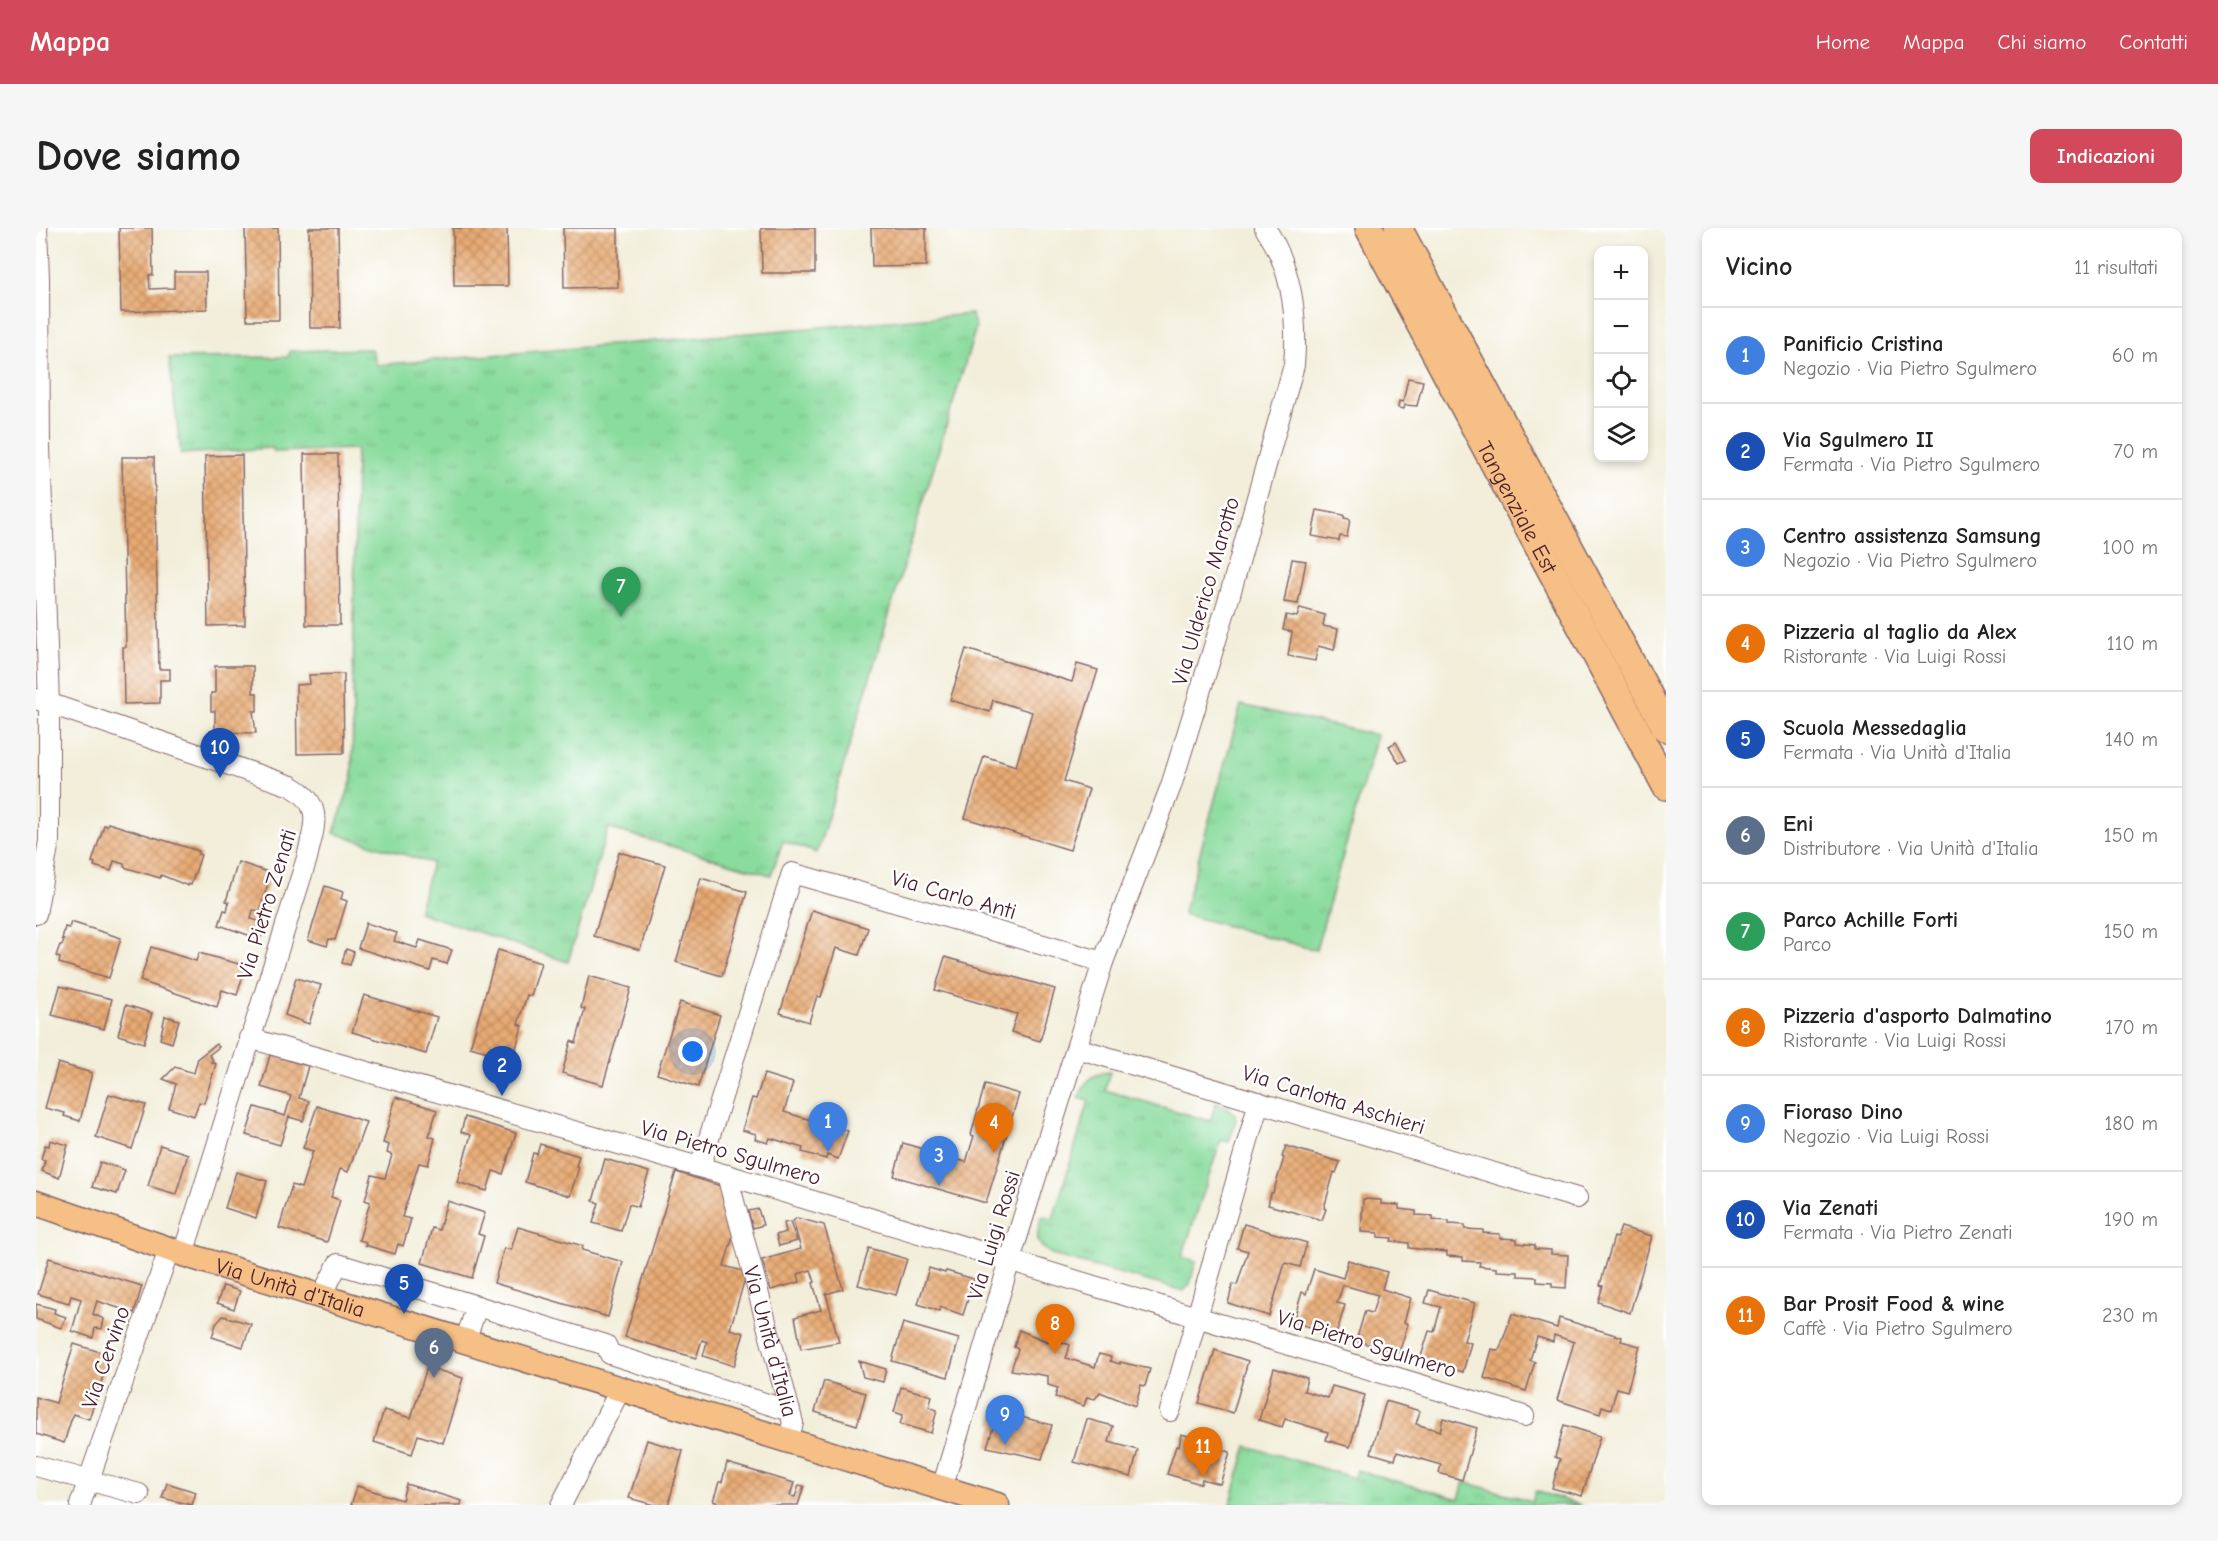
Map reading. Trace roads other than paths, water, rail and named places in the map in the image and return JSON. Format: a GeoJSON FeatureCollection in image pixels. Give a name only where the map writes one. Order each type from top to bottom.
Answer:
{"type":"FeatureCollection","features":[{"type":"Feature","properties":{"kind":"highway","name":"Tangenziale Est"},"geometry":{"type":"LineString","coordinates":[[1369,228],[1405,269],[1446,346],[1666,786]]}},
{"type":"Feature","properties":{"kind":"highway","name":"Tangenziale Est"},"geometry":{"type":"LineString","coordinates":[[1398,228],[1405,269]]}},
{"type":"Feature","properties":{"kind":"highway","name":"Tangenziale Est"},"geometry":{"type":"LineString","coordinates":[[1446,346],[1666,728]]}},
{"type":"Feature","properties":{"kind":"main road","name":"Via Unità d'Italia"},"geometry":{"type":"LineString","coordinates":[[36,1203],[176,1252],[998,1505]]}},
{"type":"Feature","properties":{"kind":"street"},"geometry":{"type":"LineString","coordinates":[[36,914],[49,841],[43,701],[37,228]]}},
{"type":"Feature","properties":{"kind":"street","name":"Via Ulderico Marotto"},"geometry":{"type":"LineString","coordinates":[[1103,962],[1171,786],[1229,598],[1294,365],[1297,335],[1294,303],[1284,263],[1265,228]]}},
{"type":"Feature","properties":{"kind":"street","name":"Via Pietro Zenati"},"geometry":{"type":"LineString","coordinates":[[43,701],[291,786],[305,794],[315,815],[307,858],[176,1252]]}},
{"type":"Feature","properties":{"kind":"street","name":"Via Carlo Anti"},"geometry":{"type":"LineString","coordinates":[[700,1167],[792,873],[1103,962]]}},
{"type":"Feature","properties":{"kind":"street","name":"Via Luigi Rossi"},"geometry":{"type":"LineString","coordinates":[[942,1488],[1103,962]]}},
{"type":"Feature","properties":{"kind":"street","name":"Via Pietro Sgulmero"},"geometry":{"type":"LineString","coordinates":[[249,1038],[727,1175],[1524,1416]]}},
{"type":"Feature","properties":{"kind":"street","name":"Via Carlotta Aschieri"},"geometry":{"type":"LineString","coordinates":[[1077,1048],[1578,1198]]}},
{"type":"Feature","properties":{"kind":"street"},"geometry":{"type":"LineString","coordinates":[[1170,1411],[1259,1102]]}},
{"type":"Feature","properties":{"kind":"street","name":"Via Unità d'Italia"},"geometry":{"type":"LineString","coordinates":[[727,1175],[793,1423],[789,1440]]}},
{"type":"Feature","properties":{"kind":"street","name":"Via Cervino"},"geometry":{"type":"LineString","coordinates":[[80,1505],[87,1481],[176,1252]]}},
{"type":"Feature","properties":{"kind":"street"},"geometry":{"type":"LineString","coordinates":[[321,1297],[338,1264],[606,1345],[610,1354],[790,1411]]}},
{"type":"Feature","properties":{"kind":"street"},"geometry":{"type":"LineString","coordinates":[[465,1342],[477,1306]]}},
{"type":"Feature","properties":{"kind":"street"},"geometry":{"type":"LineString","coordinates":[[561,1505],[621,1388]]}},
{"type":"Feature","properties":{"kind":"street"},"geometry":{"type":"LineString","coordinates":[[36,1466],[139,1494]]}},
{"type":"Feature","properties":{"kind":"place","name":"Parco Achille Forti"},"geometry":{"type":"Point","coordinates":[621,617]}},
{"type":"Feature","properties":{"kind":"place","name":"Via Zenati"},"geometry":{"type":"Point","coordinates":[220,778]}},
{"type":"Feature","properties":{"kind":"place","name":"Via Sgulmero II"},"geometry":{"type":"Point","coordinates":[502,1096]}},
{"type":"Feature","properties":{"kind":"place","name":"Panificio Cristina"},"geometry":{"type":"Point","coordinates":[828,1152]}},
{"type":"Feature","properties":{"kind":"place","name":"Pizzeria al taglio da Alex"},"geometry":{"type":"Point","coordinates":[994,1153]}},
{"type":"Feature","properties":{"kind":"place","name":"Centro assistenza Samsung"},"geometry":{"type":"Point","coordinates":[939,1186]}},
{"type":"Feature","properties":{"kind":"place","name":"Scuola Messedaglia"},"geometry":{"type":"Point","coordinates":[404,1314]}},
{"type":"Feature","properties":{"kind":"place","name":"Pizzeria d'asporto Dalmatino"},"geometry":{"type":"Point","coordinates":[1055,1354]}},
{"type":"Feature","properties":{"kind":"place","name":"Eni"},"geometry":{"type":"Point","coordinates":[434,1378]}},
{"type":"Feature","properties":{"kind":"place","name":"Fioraso Dino"},"geometry":{"type":"Point","coordinates":[1005,1445]}},
{"type":"Feature","properties":{"kind":"place","name":"Bar Prosit Food & wine"},"geometry":{"type":"Point","coordinates":[1203,1477]}}]}
